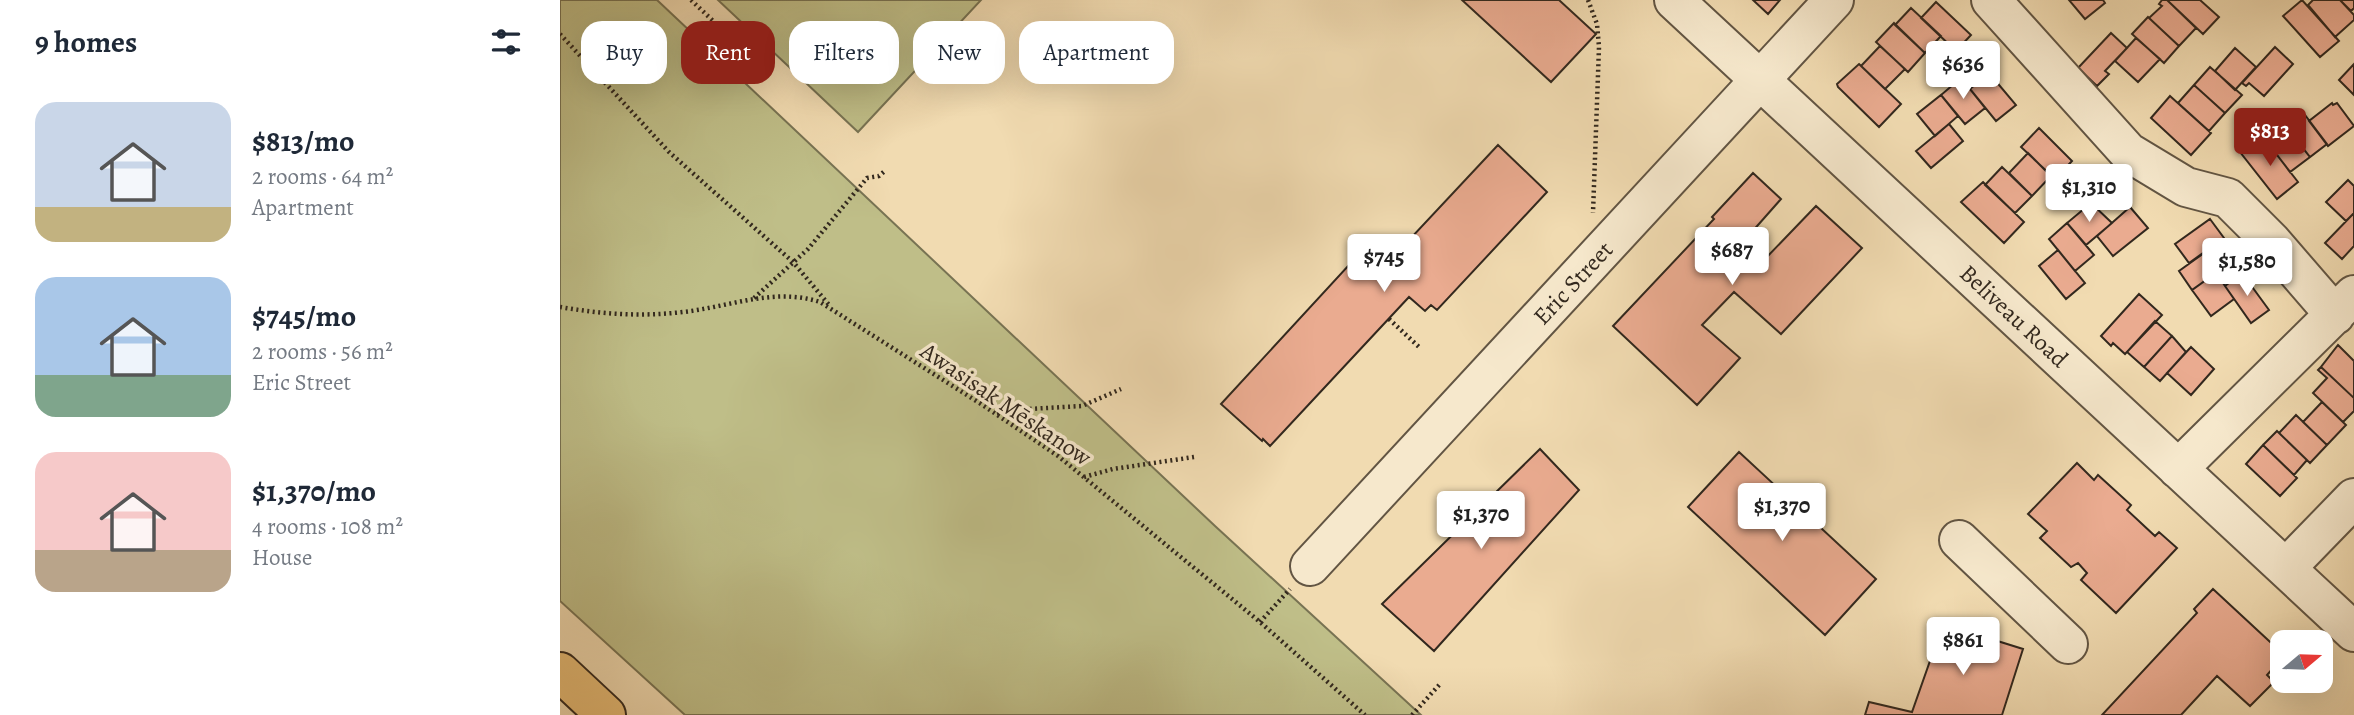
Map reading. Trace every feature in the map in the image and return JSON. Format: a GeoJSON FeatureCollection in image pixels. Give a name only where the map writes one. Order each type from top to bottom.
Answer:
{"type":"FeatureCollection","features":[{"type":"Feature","properties":{"kind":"main road"},"geometry":{"type":"LineString","coordinates":[[560,672],[606,715]]}},
{"type":"Feature","properties":{"kind":"street","name":"Beliveau Road"},"geometry":{"type":"LineString","coordinates":[[1674,0],[2354,632]]}},
{"type":"Feature","properties":{"kind":"street","name":"Eric Street"},"geometry":{"type":"LineString","coordinates":[[1310,566],[1834,0]]}},
{"type":"Feature","properties":{"kind":"street"},"geometry":{"type":"LineString","coordinates":[[1991,0],[2128,152],[2186,187],[2228,198],[2271,241],[2344,305],[2178,470]]}},
{"type":"Feature","properties":{"kind":"street"},"geometry":{"type":"LineString","coordinates":[[2286,568],[2354,498]]}},
{"type":"Feature","properties":{"kind":"street"},"geometry":{"type":"LineString","coordinates":[[1959,540],[2068,644]]}},
{"type":"Feature","properties":{"kind":"path"},"geometry":{"type":"LineString","coordinates":[[691,0],[713,21]]}},
{"type":"Feature","properties":{"kind":"path"},"geometry":{"type":"LineString","coordinates":[[1588,0],[1597,24],[1599,47],[1593,213]]}},
{"type":"Feature","properties":{"kind":"path"},"geometry":{"type":"LineString","coordinates":[[560,34],[668,152],[793,262],[834,311]]}},
{"type":"Feature","properties":{"kind":"path"},"geometry":{"type":"LineString","coordinates":[[753,299],[835,218],[867,178],[879,176],[886,170]]}},
{"type":"Feature","properties":{"kind":"path","name":"Awasisak Mēskanow"},"geometry":{"type":"LineString","coordinates":[[560,307],[598,314],[653,315],[685,312],[770,296],[804,297],[820,302],[997,414],[1058,456],[1260,622],[1365,715]]}},
{"type":"Feature","properties":{"kind":"path"},"geometry":{"type":"LineString","coordinates":[[1389,318],[1419,347]]}},
{"type":"Feature","properties":{"kind":"path"},"geometry":{"type":"LineString","coordinates":[[997,414],[1082,406],[1121,389]]}},
{"type":"Feature","properties":{"kind":"path"},"geometry":{"type":"LineString","coordinates":[[1084,477],[1113,469],[1194,457]]}},
{"type":"Feature","properties":{"kind":"path"},"geometry":{"type":"LineString","coordinates":[[1260,622],[1310,566]]}},
{"type":"Feature","properties":{"kind":"path"},"geometry":{"type":"LineString","coordinates":[[1412,715],[1440,684]]}},
{"type":"Feature","properties":{"kind":"shaded area"},"geometry":{"type":"Polygon","coordinates":[[[560,0],[657,0],[681,23],[681,84],[746,84],[1215,526],[1421,715],[685,715],[560,601],[560,0]]]}},
{"type":"Feature","properties":{"kind":"shaded area"},"geometry":{"type":"Polygon","coordinates":[[[718,0],[981,0],[961,21],[913,21],[913,73],[858,132],[807,84],[899,84],[899,21],[789,21],[789,67],[775,54],[775,21],[740,21],[718,0]]]}},
{"type":"Feature","properties":{"kind":"building"},"geometry":{"type":"Polygon","coordinates":[[[1462,0],[1559,0],[1596,34],[1551,82],[1462,0]]]}},
{"type":"Feature","properties":{"kind":"building"},"geometry":{"type":"Polygon","coordinates":[[[1753,0],[1780,0],[1768,14],[1753,0]]]}},
{"type":"Feature","properties":{"kind":"building"},"geometry":{"type":"Polygon","coordinates":[[[2069,0],[2103,0],[2105,3],[2085,19],[2069,0]]]}},
{"type":"Feature","properties":{"kind":"building"},"geometry":{"type":"Polygon","coordinates":[[[2162,0],[2167,0],[2196,28],[2179,46],[2149,18],[2162,6],[2159,4],[2162,0]]]}},
{"type":"Feature","properties":{"kind":"building"},"geometry":{"type":"Polygon","coordinates":[[[2167,0],[2200,0],[2219,17],[2203,34],[2167,0]]]}},
{"type":"Feature","properties":{"kind":"building"},"geometry":{"type":"Polygon","coordinates":[[[2302,0],[2339,41],[2320,57],[2283,16],[2302,0]]]}},
{"type":"Feature","properties":{"kind":"building"},"geometry":{"type":"Polygon","coordinates":[[[2313,0],[2340,0],[2354,15],[2354,20],[2335,37],[2308,5],[2313,0]]]}},
{"type":"Feature","properties":{"kind":"building"},"geometry":{"type":"Polygon","coordinates":[[[2340,0],[2354,0],[2354,8],[2351,11],[2340,0]]]}},
{"type":"Feature","properties":{"kind":"building"},"geometry":{"type":"Polygon","coordinates":[[[1936,2],[1971,35],[1956,51],[1921,18],[1936,2]]]}},
{"type":"Feature","properties":{"kind":"building"},"geometry":{"type":"Polygon","coordinates":[[[1911,8],[1941,36],[1925,53],[1895,25],[1911,8]]]}},
{"type":"Feature","properties":{"kind":"building"},"geometry":{"type":"Polygon","coordinates":[[[2148,17],[2179,46],[2164,63],[2132,34],[2148,17]]]}},
{"type":"Feature","properties":{"kind":"building"},"geometry":{"type":"Polygon","coordinates":[[[1894,23],[1925,53],[1908,72],[1876,42],[1894,23]]]}},
{"type":"Feature","properties":{"kind":"building"},"geometry":{"type":"Polygon","coordinates":[[[2111,33],[2127,48],[2105,71],[2109,74],[2097,86],[2078,68],[2111,33]]]}},
{"type":"Feature","properties":{"kind":"building"},"geometry":{"type":"Polygon","coordinates":[[[2136,38],[2160,59],[2138,82],[2115,61],[2136,38]]]}},
{"type":"Feature","properties":{"kind":"building"},"geometry":{"type":"Polygon","coordinates":[[[1880,46],[1905,69],[1885,89],[1861,66],[1880,46]]]}},
{"type":"Feature","properties":{"kind":"building"},"geometry":{"type":"Polygon","coordinates":[[[2275,47],[2293,64],[2264,96],[2249,83],[2246,86],[2242,83],[2275,47]]]}},
{"type":"Feature","properties":{"kind":"building"},"geometry":{"type":"Polygon","coordinates":[[[2235,48],[2256,67],[2235,90],[2215,71],[2235,48]]]}},
{"type":"Feature","properties":{"kind":"building"},"geometry":{"type":"Polygon","coordinates":[[[1859,64],[1901,104],[1879,127],[1837,84],[1859,64]]]}},
{"type":"Feature","properties":{"kind":"building"},"geometry":{"type":"Polygon","coordinates":[[[2354,64],[2354,95],[2339,80],[2354,64]]]}},
{"type":"Feature","properties":{"kind":"building"},"geometry":{"type":"Polygon","coordinates":[[[2210,67],[2242,95],[2225,113],[2194,85],[2210,67]]]}},
{"type":"Feature","properties":{"kind":"building"},"geometry":{"type":"Polygon","coordinates":[[[1989,73],[2016,105],[1996,121],[1970,89],[1989,73]]]}},
{"type":"Feature","properties":{"kind":"building"},"geometry":{"type":"Polygon","coordinates":[[[1961,78],[1985,108],[1965,124],[1941,95],[1961,78]]]}},
{"type":"Feature","properties":{"kind":"building"},"geometry":{"type":"Polygon","coordinates":[[[2194,85],[2225,113],[2209,131],[2178,103],[2194,85]]]}},
{"type":"Feature","properties":{"kind":"building"},"geometry":{"type":"Polygon","coordinates":[[[1941,95],[1958,116],[1935,136],[1917,114],[1941,95]]]}},
{"type":"Feature","properties":{"kind":"building"},"geometry":{"type":"Polygon","coordinates":[[[2170,96],[2211,133],[2191,155],[2151,118],[2170,96]]]}},
{"type":"Feature","properties":{"kind":"building"},"geometry":{"type":"Polygon","coordinates":[[[2332,103],[2337,103],[2354,126],[2328,146],[2309,121],[2332,103]]]}},
{"type":"Feature","properties":{"kind":"building"},"geometry":{"type":"Polygon","coordinates":[[[2302,111],[2327,144],[2310,157],[2284,124],[2302,111]]]}},
{"type":"Feature","properties":{"kind":"building"},"geometry":{"type":"Polygon","coordinates":[[[1949,124],[1963,141],[1931,168],[1916,151],[1949,124]]]}},
{"type":"Feature","properties":{"kind":"building"},"geometry":{"type":"Polygon","coordinates":[[[2284,124],[2310,157],[2290,172],[2265,139],[2284,124]]]}},
{"type":"Feature","properties":{"kind":"building"},"geometry":{"type":"Polygon","coordinates":[[[2039,128],[2072,161],[2055,179],[2021,147],[2039,128]]]}},
{"type":"Feature","properties":{"kind":"building"},"geometry":{"type":"Polygon","coordinates":[[[2263,137],[2298,182],[2277,199],[2240,152],[2249,146],[2250,148],[2263,137]]]}},
{"type":"Feature","properties":{"kind":"building"},"geometry":{"type":"Polygon","coordinates":[[[1498,145],[1547,192],[1437,310],[1431,305],[1425,311],[1409,297],[1270,446],[1221,404],[1361,252],[1381,270],[1498,145]]]}},
{"type":"Feature","properties":{"kind":"building"},"geometry":{"type":"Polygon","coordinates":[[[2028,153],[2051,176],[2032,196],[2009,173],[2028,153]]]}},
{"type":"Feature","properties":{"kind":"building"},"geometry":{"type":"Polygon","coordinates":[[[2002,167],[2032,196],[2015,213],[1985,185],[2002,167]]]}},
{"type":"Feature","properties":{"kind":"building"},"geometry":{"type":"Polygon","coordinates":[[[1753,173],[1781,199],[1743,242],[1763,261],[1816,206],[1862,248],[1781,334],[1734,292],[1702,325],[1740,358],[1697,405],[1613,326],[1714,219],[1712,217],[1753,173]]]}},
{"type":"Feature","properties":{"kind":"building"},"geometry":{"type":"Polygon","coordinates":[[[2348,180],[2354,186],[2354,213],[2346,221],[2326,202],[2348,180]]]}},
{"type":"Feature","properties":{"kind":"building"},"geometry":{"type":"Polygon","coordinates":[[[1983,182],[2024,222],[2004,243],[1961,202],[1983,182]]]}},
{"type":"Feature","properties":{"kind":"building"},"geometry":{"type":"Polygon","coordinates":[[[2091,203],[2112,223],[2086,245],[2067,223],[2091,203]]]}},
{"type":"Feature","properties":{"kind":"building"},"geometry":{"type":"Polygon","coordinates":[[[2130,207],[2148,228],[2113,256],[2097,236],[2130,207]]]}},
{"type":"Feature","properties":{"kind":"building"},"geometry":{"type":"Polygon","coordinates":[[[2354,213],[2354,246],[2342,259],[2325,243],[2354,213]]]}},
{"type":"Feature","properties":{"kind":"building"},"geometry":{"type":"Polygon","coordinates":[[[2210,219],[2224,238],[2189,263],[2175,244],[2210,219]]]}},
{"type":"Feature","properties":{"kind":"building"},"geometry":{"type":"Polygon","coordinates":[[[2067,223],[2094,255],[2075,271],[2049,239],[2067,223]]]}},
{"type":"Feature","properties":{"kind":"building"},"geometry":{"type":"Polygon","coordinates":[[[2211,248],[2224,267],[2192,290],[2179,271],[2211,248]]]}},
{"type":"Feature","properties":{"kind":"building"},"geometry":{"type":"Polygon","coordinates":[[[2058,250],[2085,283],[2066,299],[2039,266],[2058,250]]]}},
{"type":"Feature","properties":{"kind":"building"},"geometry":{"type":"Polygon","coordinates":[[[2216,273],[2234,299],[2211,316],[2192,290],[2216,273]]]}},
{"type":"Feature","properties":{"kind":"building"},"geometry":{"type":"Polygon","coordinates":[[[2242,273],[2269,310],[2251,323],[2225,286],[2242,273]]]}},
{"type":"Feature","properties":{"kind":"building"},"geometry":{"type":"Polygon","coordinates":[[[2139,294],[2162,315],[2125,354],[2101,336],[2139,294]]]}},
{"type":"Feature","properties":{"kind":"building"},"geometry":{"type":"Polygon","coordinates":[[[2155,321],[2172,336],[2144,367],[2127,352],[2155,321]]]}},
{"type":"Feature","properties":{"kind":"building"},"geometry":{"type":"Polygon","coordinates":[[[2172,336],[2186,352],[2160,381],[2144,367],[2172,336]]]}},
{"type":"Feature","properties":{"kind":"building"},"geometry":{"type":"Polygon","coordinates":[[[2338,345],[2354,361],[2354,398],[2321,367],[2338,345]]]}},
{"type":"Feature","properties":{"kind":"building"},"geometry":{"type":"Polygon","coordinates":[[[2191,347],[2214,369],[2191,395],[2167,373],[2191,347]]]}},
{"type":"Feature","properties":{"kind":"building"},"geometry":{"type":"Polygon","coordinates":[[[2321,367],[2354,398],[2354,411],[2343,422],[2313,393],[2327,378],[2318,370],[2321,367]]]}},
{"type":"Feature","properties":{"kind":"building"},"geometry":{"type":"Polygon","coordinates":[[[2322,402],[2346,425],[2327,445],[2303,422],[2322,402]]]}},
{"type":"Feature","properties":{"kind":"building"},"geometry":{"type":"Polygon","coordinates":[[[2296,415],[2327,445],[2310,463],[2279,433],[2296,415]]]}},
{"type":"Feature","properties":{"kind":"building"},"geometry":{"type":"Polygon","coordinates":[[[2277,431],[2307,460],[2294,475],[2263,445],[2277,431]]]}},
{"type":"Feature","properties":{"kind":"building"},"geometry":{"type":"Polygon","coordinates":[[[2263,445],[2297,478],[2280,496],[2246,464],[2263,445]]]}},
{"type":"Feature","properties":{"kind":"building"},"geometry":{"type":"Polygon","coordinates":[[[1540,449],[1579,490],[1434,651],[1382,604],[1540,449]]]}},
{"type":"Feature","properties":{"kind":"building"},"geometry":{"type":"Polygon","coordinates":[[[1739,452],[1876,579],[1825,635],[1688,507],[1739,452]]]}},
{"type":"Feature","properties":{"kind":"building"},"geometry":{"type":"Polygon","coordinates":[[[2077,463],[2094,480],[2098,475],[2131,505],[2127,510],[2155,536],[2159,532],[2177,548],[2116,613],[2081,580],[2087,573],[2078,563],[2071,567],[2040,538],[2047,531],[2028,514],[2077,463]]]}},
{"type":"Feature","properties":{"kind":"building"},"geometry":{"type":"Polygon","coordinates":[[[2213,589],[2270,642],[2270,672],[2267,675],[2270,678],[2270,686],[2250,706],[2217,676],[2181,715],[2102,715],[2197,613],[2194,609],[2213,589]]]}},
{"type":"Feature","properties":{"kind":"building"},"geometry":{"type":"Polygon","coordinates":[[[1943,624],[2023,649],[2002,715],[1865,715],[1869,702],[1912,712],[1943,624]]]}}]}
